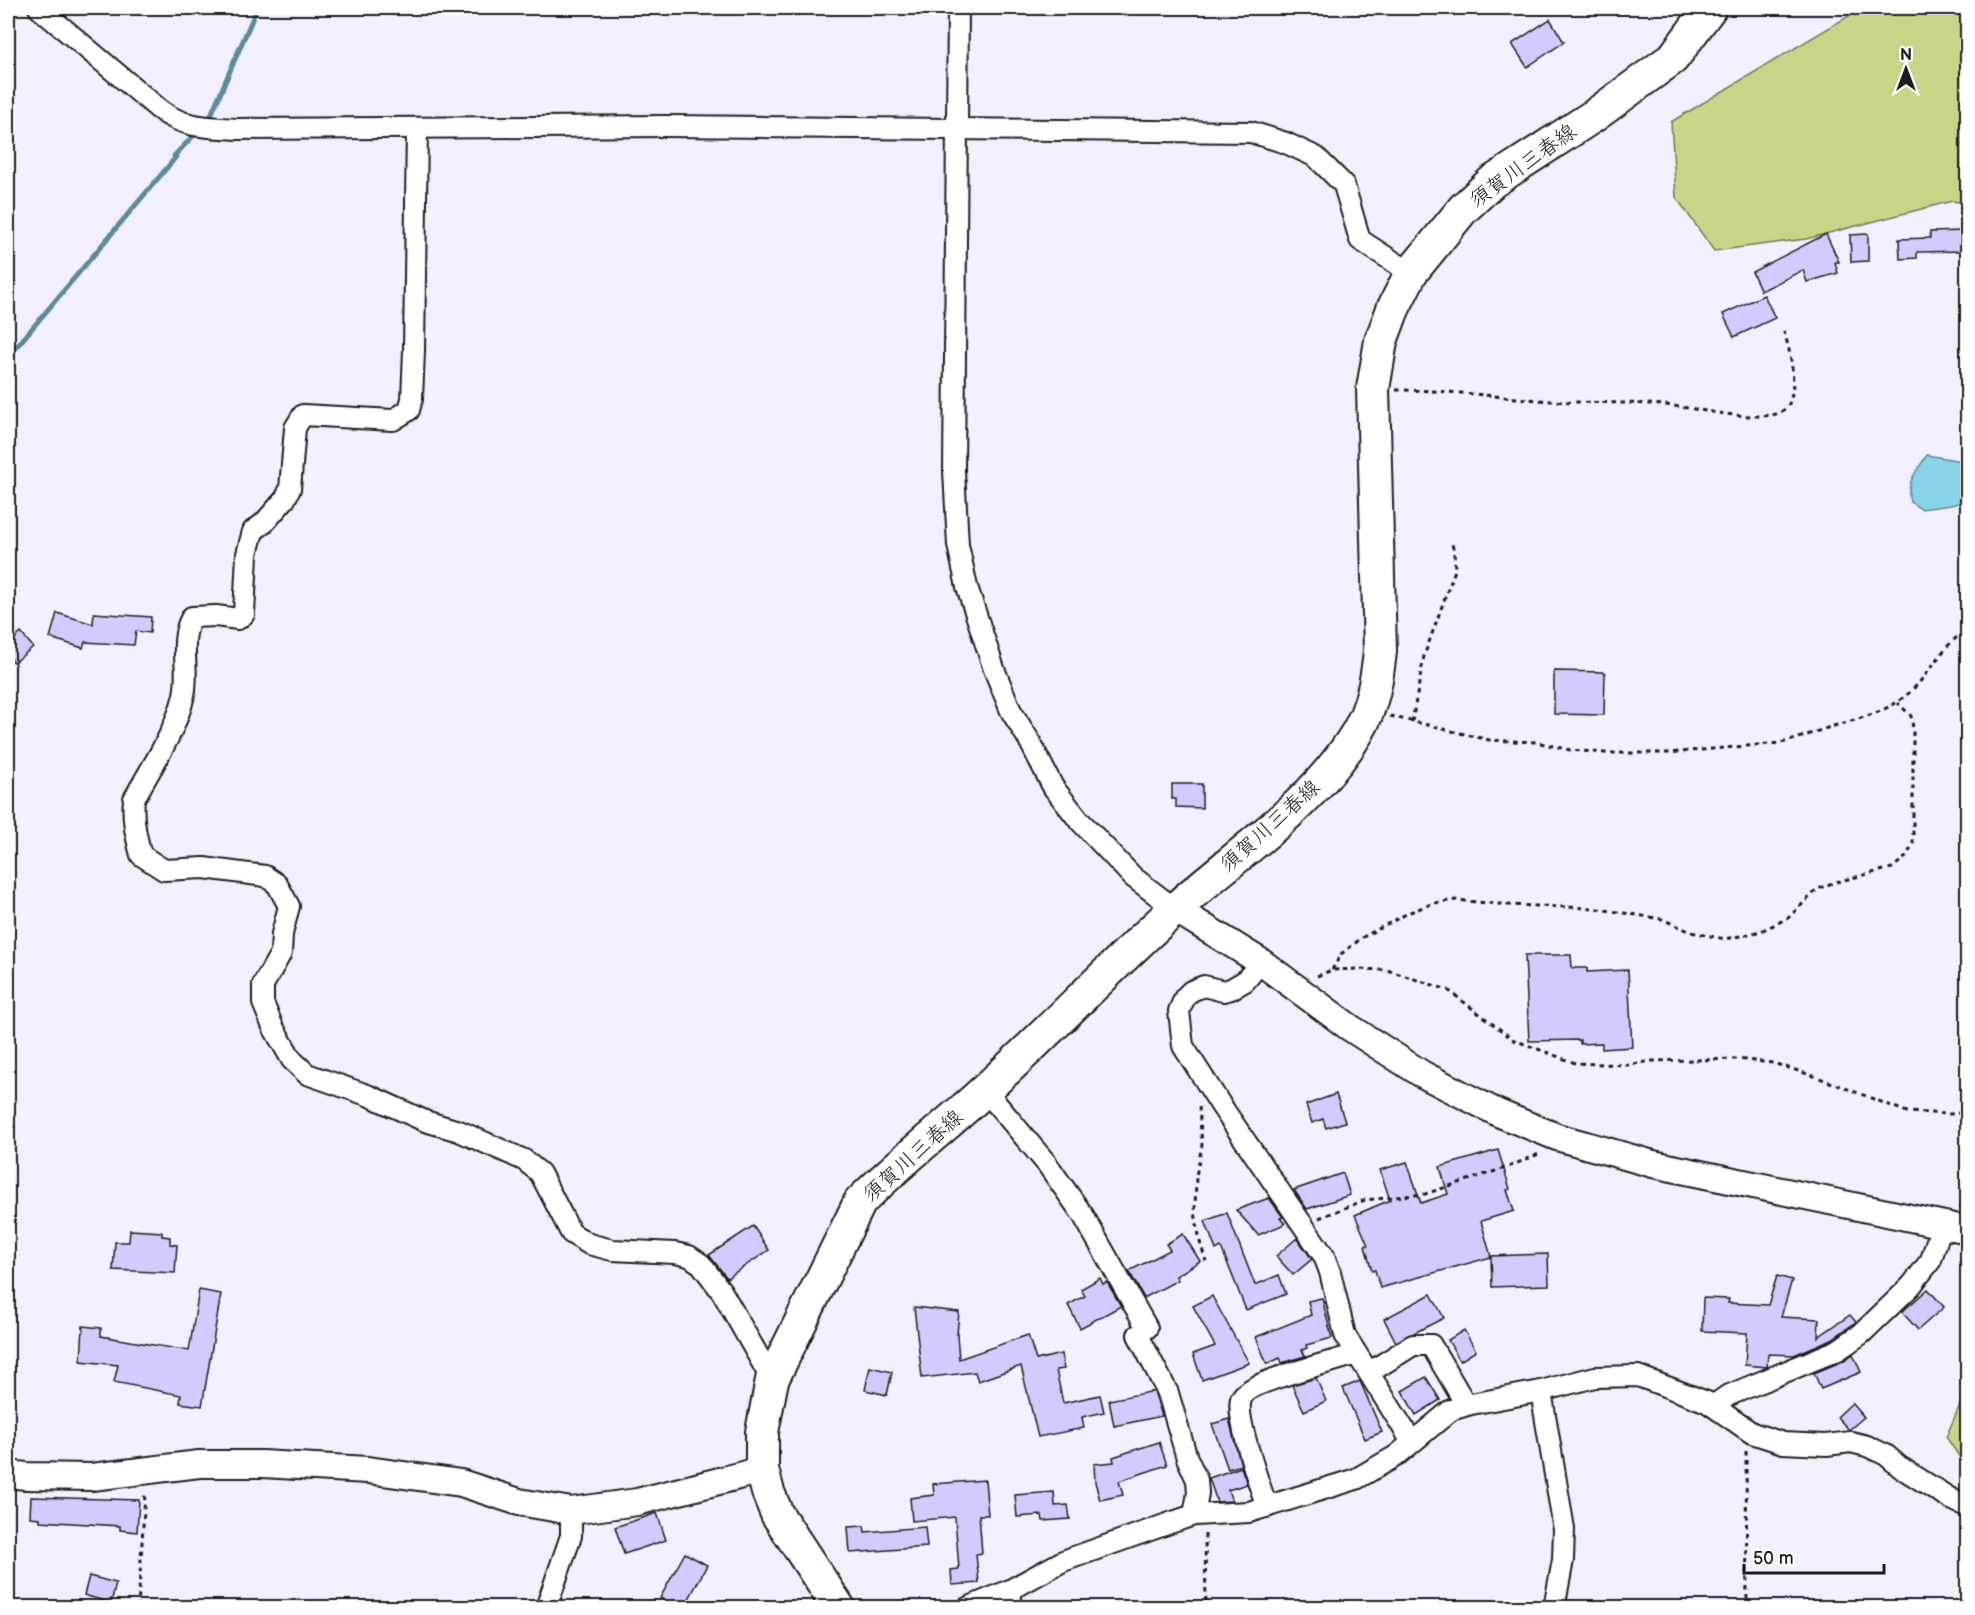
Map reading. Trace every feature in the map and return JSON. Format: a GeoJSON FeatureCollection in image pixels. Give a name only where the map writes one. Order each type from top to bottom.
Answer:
{"type":"FeatureCollection","features":[{"type":"Feature","properties":{"kind":"main road","name":"須賀川三春線"},"geometry":{"type":"LineString","coordinates":[[839,1608],[777,1514],[762,1470],[762,1432],[772,1380],[860,1202],[882,1179],[985,1090],[1175,909],[1300,803],[1324,778],[1358,732],[1377,681],[1380,651],[1373,389],[1382,341],[1393,309],[1411,273],[1463,209],[1492,182],[1595,115],[1673,58],[1710,8]]}},
{"type":"Feature","properties":{"kind":"street"},"geometry":{"type":"LineString","coordinates":[[39,8],[160,110],[173,120],[191,126],[236,129],[665,126],[1251,132],[1286,143],[1316,158],[1344,185],[1360,240],[1411,273]]}},
{"type":"Feature","properties":{"kind":"street"},"geometry":{"type":"LineString","coordinates":[[958,8],[954,471],[958,545],[967,587],[994,669],[1011,711],[1053,787],[1079,820],[1133,877],[1175,909],[1261,962],[1349,1027],[1422,1074],[1498,1113],[1557,1137],[1653,1164],[1968,1230]]}},
{"type":"Feature","properties":{"kind":"street"},"geometry":{"type":"LineString","coordinates":[[417,129],[414,351],[412,399],[409,410],[393,420],[303,415],[295,428],[290,489],[285,499],[264,524],[253,531],[247,554],[244,614],[238,619],[216,616],[192,617],[188,623],[185,634],[186,684],[180,710],[134,799],[132,812],[141,855],[164,870],[204,868],[265,876],[277,884],[289,906],[282,934],[281,953],[263,985],[263,1003],[273,1027],[292,1060],[307,1074],[370,1096],[425,1121],[459,1131],[524,1160],[540,1173],[571,1233],[589,1244],[612,1250],[675,1253],[701,1264],[722,1292],[772,1380]]}},
{"type":"Feature","properties":{"kind":"street"},"geometry":{"type":"LineString","coordinates":[[1261,962],[1245,981],[1231,989],[1223,991],[1204,986],[1191,991],[1179,1011],[1183,1046],[1209,1088],[1324,1256],[1345,1335],[1412,1442]]}},
{"type":"Feature","properties":{"kind":"street"},"geometry":{"type":"LineString","coordinates":[[985,1090],[1047,1164],[1083,1215],[1143,1331],[1168,1393],[1187,1458],[1197,1480],[1199,1515]]}},
{"type":"Feature","properties":{"kind":"street"},"geometry":{"type":"LineString","coordinates":[[1713,1406],[1727,1396],[1838,1350],[1861,1334],[1911,1286],[1931,1260],[1942,1224]]}},
{"type":"Feature","properties":{"kind":"street"},"geometry":{"type":"LineString","coordinates":[[1370,1372],[1413,1345],[1431,1345],[1462,1398],[1463,1406]]}},
{"type":"Feature","properties":{"kind":"street"},"geometry":{"type":"LineString","coordinates":[[1267,1507],[1250,1456],[1240,1410],[1241,1397],[1250,1388],[1356,1354]]}},
{"type":"Feature","properties":{"kind":"street"},"geometry":{"type":"LineString","coordinates":[[967,1608],[1011,1599],[1063,1561],[1199,1515],[1239,1514],[1356,1479],[1396,1456],[1451,1410],[1595,1377],[1638,1376],[1707,1402],[1752,1433],[1783,1443],[1826,1445],[1851,1442],[1867,1446],[1886,1455],[1900,1467],[1968,1507]]}},
{"type":"Feature","properties":{"kind":"street"},"geometry":{"type":"LineString","coordinates":[[1541,1391],[1564,1529],[1563,1560],[1554,1608]]}},
{"type":"Feature","properties":{"kind":"street"},"geometry":{"type":"LineString","coordinates":[[8,1474],[92,1477],[199,1464],[262,1464],[368,1470],[461,1483],[519,1502],[571,1511],[638,1503],[762,1470]]}},
{"type":"Feature","properties":{"kind":"street"},"geometry":{"type":"LineString","coordinates":[[546,1608],[571,1536],[571,1511]]}},
{"type":"Feature","properties":{"kind":"path"},"geometry":{"type":"LineString","coordinates":[[1373,389],[1571,402],[1662,405],[1752,416],[1771,415],[1788,407],[1793,394],[1788,341],[1783,330]]}},
{"type":"Feature","properties":{"kind":"path"},"geometry":{"type":"LineString","coordinates":[[1412,722],[1424,656],[1455,570],[1451,540]]}},
{"type":"Feature","properties":{"kind":"path"},"geometry":{"type":"LineString","coordinates":[[1368,710],[1489,740],[1536,742],[1570,750],[1627,754],[1752,747],[1798,740],[1885,710],[1898,703],[1913,690],[1958,635],[1968,629]]}},
{"type":"Feature","properties":{"kind":"path"},"geometry":{"type":"LineString","coordinates":[[1332,970],[1341,954],[1363,937],[1410,912],[1434,903],[1456,900],[1509,905],[1571,906],[1644,915],[1662,919],[1691,932],[1725,939],[1761,931],[1776,925],[1788,918],[1807,897],[1818,889],[1832,883],[1892,868],[1909,852],[1912,844],[1913,728],[1911,716],[1898,703]]}},
{"type":"Feature","properties":{"kind":"path"},"geometry":{"type":"LineString","coordinates":[[1293,987],[1332,970],[1388,970],[1448,990],[1514,1040],[1575,1063],[1628,1065],[1652,1061],[1737,1059],[1773,1063],[1817,1077],[1907,1112],[1950,1114],[1968,1112]]}},
{"type":"Feature","properties":{"kind":"path"},"geometry":{"type":"LineString","coordinates":[[1206,1261],[1197,1226],[1195,1194],[1202,1145],[1200,1097],[1209,1088]]}},
{"type":"Feature","properties":{"kind":"path"},"geometry":{"type":"LineString","coordinates":[[1302,1224],[1365,1200],[1425,1194],[1508,1167],[1550,1147],[1557,1137]]}},
{"type":"Feature","properties":{"kind":"path"},"geometry":{"type":"LineString","coordinates":[[1746,1428],[1747,1608]]}},
{"type":"Feature","properties":{"kind":"path"},"geometry":{"type":"LineString","coordinates":[[138,1608],[146,1470]]}},
{"type":"Feature","properties":{"kind":"path"},"geometry":{"type":"LineString","coordinates":[[1199,1515],[1206,1608]]}},
{"type":"Feature","properties":{"kind":"green space"},"geometry":{"type":"Polygon","coordinates":[[[1862,8],[1967,8],[1967,203],[1952,201],[1806,239],[1714,251],[1676,197],[1671,122],[1862,8]]]}},
{"type":"Feature","properties":{"kind":"green space"},"geometry":{"type":"Polygon","coordinates":[[[1967,1389],[1967,1468],[1946,1437],[1967,1389]]]}},
{"type":"Feature","properties":{"kind":"water"},"geometry":{"type":"Polygon","coordinates":[[[1927,455],[1967,462],[1967,500],[1951,505],[1921,509],[1910,502],[1909,488],[1927,455]]]}},
{"type":"Feature","properties":{"kind":"building"},"geometry":{"type":"Polygon","coordinates":[[[1550,19],[1564,42],[1527,67],[1512,44],[1550,19]]]}},
{"type":"Feature","properties":{"kind":"building"},"geometry":{"type":"Polygon","coordinates":[[[1965,231],[1965,251],[1917,252],[1917,258],[1900,259],[1899,239],[1930,238],[1930,232],[1965,231]]]}},
{"type":"Feature","properties":{"kind":"building"},"geometry":{"type":"Polygon","coordinates":[[[1826,234],[1839,262],[1835,262],[1838,273],[1807,282],[1803,270],[1761,291],[1752,272],[1826,234]]]}},
{"type":"Feature","properties":{"kind":"building"},"geometry":{"type":"Polygon","coordinates":[[[1868,234],[1868,261],[1851,262],[1850,235],[1868,234]]]}},
{"type":"Feature","properties":{"kind":"building"},"geometry":{"type":"Polygon","coordinates":[[[1764,295],[1775,318],[1734,337],[1723,314],[1764,295]]]}},
{"type":"Feature","properties":{"kind":"building"},"geometry":{"type":"Polygon","coordinates":[[[57,613],[93,624],[94,613],[151,617],[150,633],[136,631],[134,645],[85,642],[83,648],[50,638],[57,613]]]}},
{"type":"Feature","properties":{"kind":"building"},"geometry":{"type":"Polygon","coordinates":[[[21,633],[33,647],[14,663],[8,655],[8,644],[21,633]]]}},
{"type":"Feature","properties":{"kind":"building"},"geometry":{"type":"Polygon","coordinates":[[[1554,671],[1605,672],[1604,715],[1554,714],[1554,671]]]}},
{"type":"Feature","properties":{"kind":"building"},"geometry":{"type":"Polygon","coordinates":[[[1172,784],[1202,784],[1202,808],[1176,807],[1176,799],[1172,799],[1172,784]]]}},
{"type":"Feature","properties":{"kind":"building"},"geometry":{"type":"Polygon","coordinates":[[[1525,955],[1571,955],[1572,968],[1587,968],[1587,972],[1628,970],[1632,1047],[1602,1049],[1602,1043],[1580,1044],[1580,1040],[1529,1041],[1525,955]]]}},
{"type":"Feature","properties":{"kind":"building"},"geometry":{"type":"Polygon","coordinates":[[[1336,1094],[1345,1122],[1326,1128],[1323,1119],[1312,1123],[1306,1105],[1336,1094]]]}},
{"type":"Feature","properties":{"kind":"building"},"geometry":{"type":"Polygon","coordinates":[[[1498,1150],[1514,1211],[1481,1221],[1491,1257],[1380,1288],[1375,1270],[1372,1271],[1365,1246],[1368,1245],[1355,1215],[1390,1200],[1380,1170],[1407,1162],[1421,1203],[1448,1194],[1440,1167],[1498,1150]]]}},
{"type":"Feature","properties":{"kind":"building"},"geometry":{"type":"Polygon","coordinates":[[[1343,1173],[1350,1195],[1307,1209],[1294,1190],[1343,1173]]]}},
{"type":"Feature","properties":{"kind":"building"},"geometry":{"type":"Polygon","coordinates":[[[1269,1198],[1283,1217],[1280,1218],[1285,1224],[1258,1235],[1236,1210],[1269,1198]]]}},
{"type":"Feature","properties":{"kind":"building"},"geometry":{"type":"Polygon","coordinates":[[[1227,1213],[1255,1285],[1279,1275],[1286,1294],[1246,1310],[1221,1247],[1216,1250],[1205,1221],[1227,1213]]]}},
{"type":"Feature","properties":{"kind":"building"},"geometry":{"type":"Polygon","coordinates":[[[753,1226],[769,1250],[727,1278],[709,1255],[753,1226]]]}},
{"type":"Feature","properties":{"kind":"building"},"geometry":{"type":"Polygon","coordinates":[[[130,1230],[162,1232],[162,1236],[170,1237],[170,1244],[177,1245],[175,1273],[113,1270],[115,1242],[129,1242],[130,1230]]]}},
{"type":"Feature","properties":{"kind":"building"},"geometry":{"type":"Polygon","coordinates":[[[1183,1234],[1200,1261],[1176,1276],[1178,1280],[1144,1298],[1129,1271],[1170,1250],[1166,1244],[1183,1234]]]}},
{"type":"Feature","properties":{"kind":"building"},"geometry":{"type":"Polygon","coordinates":[[[1297,1238],[1312,1259],[1293,1275],[1276,1256],[1297,1238]]]}},
{"type":"Feature","properties":{"kind":"building"},"geometry":{"type":"Polygon","coordinates":[[[1548,1254],[1549,1285],[1492,1287],[1491,1256],[1548,1254]]]}},
{"type":"Feature","properties":{"kind":"building"},"geometry":{"type":"Polygon","coordinates":[[[1777,1276],[1792,1280],[1781,1317],[1819,1319],[1818,1337],[1850,1315],[1856,1322],[1832,1339],[1794,1355],[1768,1354],[1767,1367],[1745,1365],[1747,1333],[1702,1331],[1703,1298],[1729,1299],[1728,1303],[1768,1305],[1777,1276]]]}},
{"type":"Feature","properties":{"kind":"building"},"geometry":{"type":"Polygon","coordinates":[[[1100,1278],[1103,1284],[1107,1282],[1121,1306],[1080,1328],[1068,1305],[1085,1296],[1081,1289],[1100,1278]]]}},
{"type":"Feature","properties":{"kind":"building"},"geometry":{"type":"Polygon","coordinates":[[[1928,1289],[1944,1307],[1918,1330],[1902,1312],[1928,1289]]]}},
{"type":"Feature","properties":{"kind":"building"},"geometry":{"type":"Polygon","coordinates":[[[199,1290],[221,1294],[202,1406],[180,1403],[181,1395],[114,1382],[118,1365],[81,1361],[83,1326],[101,1328],[101,1336],[189,1351],[199,1290]]]}},
{"type":"Feature","properties":{"kind":"building"},"geometry":{"type":"Polygon","coordinates":[[[1431,1294],[1444,1318],[1396,1342],[1384,1319],[1431,1294]]]}},
{"type":"Feature","properties":{"kind":"building"},"geometry":{"type":"Polygon","coordinates":[[[1212,1296],[1249,1363],[1202,1380],[1193,1354],[1215,1346],[1193,1306],[1212,1296]]]}},
{"type":"Feature","properties":{"kind":"building"},"geometry":{"type":"Polygon","coordinates":[[[1322,1298],[1332,1338],[1306,1345],[1307,1348],[1302,1350],[1305,1356],[1282,1363],[1280,1358],[1267,1364],[1256,1337],[1311,1315],[1308,1301],[1322,1298]]]}},
{"type":"Feature","properties":{"kind":"building"},"geometry":{"type":"Polygon","coordinates":[[[914,1307],[959,1312],[957,1335],[959,1359],[1028,1335],[1036,1360],[1061,1354],[1064,1369],[1056,1370],[1063,1403],[1100,1395],[1104,1412],[1082,1417],[1084,1428],[1038,1437],[1021,1366],[978,1381],[975,1372],[922,1378],[914,1307]]]}},
{"type":"Feature","properties":{"kind":"building"},"geometry":{"type":"Polygon","coordinates":[[[1464,1330],[1476,1351],[1460,1361],[1448,1340],[1464,1330]]]}},
{"type":"Feature","properties":{"kind":"building"},"geometry":{"type":"Polygon","coordinates":[[[1853,1354],[1861,1372],[1821,1389],[1814,1373],[1843,1361],[1853,1354]]]}},
{"type":"Feature","properties":{"kind":"building"},"geometry":{"type":"Polygon","coordinates":[[[870,1367],[892,1372],[887,1395],[865,1390],[870,1367]]]}},
{"type":"Feature","properties":{"kind":"building"},"geometry":{"type":"Polygon","coordinates":[[[1426,1377],[1440,1400],[1416,1415],[1402,1391],[1426,1377]]]}},
{"type":"Feature","properties":{"kind":"building"},"geometry":{"type":"Polygon","coordinates":[[[1316,1378],[1326,1401],[1304,1411],[1292,1385],[1316,1378]]]}},
{"type":"Feature","properties":{"kind":"building"},"geometry":{"type":"Polygon","coordinates":[[[1360,1381],[1382,1432],[1365,1439],[1343,1388],[1360,1381]]]}},
{"type":"Feature","properties":{"kind":"building"},"geometry":{"type":"Polygon","coordinates":[[[1154,1391],[1162,1416],[1114,1426],[1109,1400],[1154,1391]]]}},
{"type":"Feature","properties":{"kind":"building"},"geometry":{"type":"Polygon","coordinates":[[[1852,1403],[1864,1417],[1849,1430],[1837,1417],[1852,1403]]]}},
{"type":"Feature","properties":{"kind":"building"},"geometry":{"type":"Polygon","coordinates":[[[1229,1419],[1241,1465],[1228,1469],[1212,1424],[1229,1419]]]}},
{"type":"Feature","properties":{"kind":"building"},"geometry":{"type":"Polygon","coordinates":[[[1159,1442],[1167,1465],[1119,1481],[1123,1495],[1100,1500],[1095,1482],[1094,1464],[1114,1462],[1113,1457],[1159,1442]]]}},
{"type":"Feature","properties":{"kind":"building"},"geometry":{"type":"Polygon","coordinates":[[[1241,1467],[1247,1484],[1228,1490],[1232,1501],[1217,1502],[1209,1478],[1241,1467]]]}},
{"type":"Feature","properties":{"kind":"building"},"geometry":{"type":"Polygon","coordinates":[[[985,1480],[988,1515],[979,1515],[982,1553],[976,1554],[979,1583],[952,1585],[951,1570],[959,1569],[955,1517],[912,1521],[910,1498],[934,1495],[933,1484],[985,1480]]]}},
{"type":"Feature","properties":{"kind":"building"},"geometry":{"type":"Polygon","coordinates":[[[1054,1492],[1055,1506],[1068,1505],[1070,1519],[1043,1521],[1042,1515],[1017,1517],[1015,1495],[1054,1492]]]}},
{"type":"Feature","properties":{"kind":"building"},"geometry":{"type":"Polygon","coordinates":[[[31,1497],[139,1500],[137,1532],[120,1530],[120,1526],[40,1521],[40,1518],[30,1517],[31,1497]]]}},
{"type":"Feature","properties":{"kind":"building"},"geometry":{"type":"Polygon","coordinates":[[[657,1513],[666,1540],[624,1554],[615,1527],[657,1513]]]}},
{"type":"Feature","properties":{"kind":"building"},"geometry":{"type":"Polygon","coordinates":[[[864,1526],[865,1532],[925,1527],[927,1547],[850,1553],[848,1527],[864,1526]]]}},
{"type":"Feature","properties":{"kind":"building"},"geometry":{"type":"Polygon","coordinates":[[[685,1553],[707,1565],[684,1608],[677,1608],[660,1598],[685,1553]]]}},
{"type":"Feature","properties":{"kind":"building"},"geometry":{"type":"Polygon","coordinates":[[[89,1576],[116,1583],[111,1603],[84,1595],[89,1576]]]}},
{"type":"Feature","properties":{"kind":"waterway"},"geometry":{"type":"LineString","coordinates":[[208,122],[257,8]]}},
{"type":"Feature","properties":{"kind":"waterway"},"geometry":{"type":"LineString","coordinates":[[8,357],[176,157],[174,156],[199,130]]}}]}
